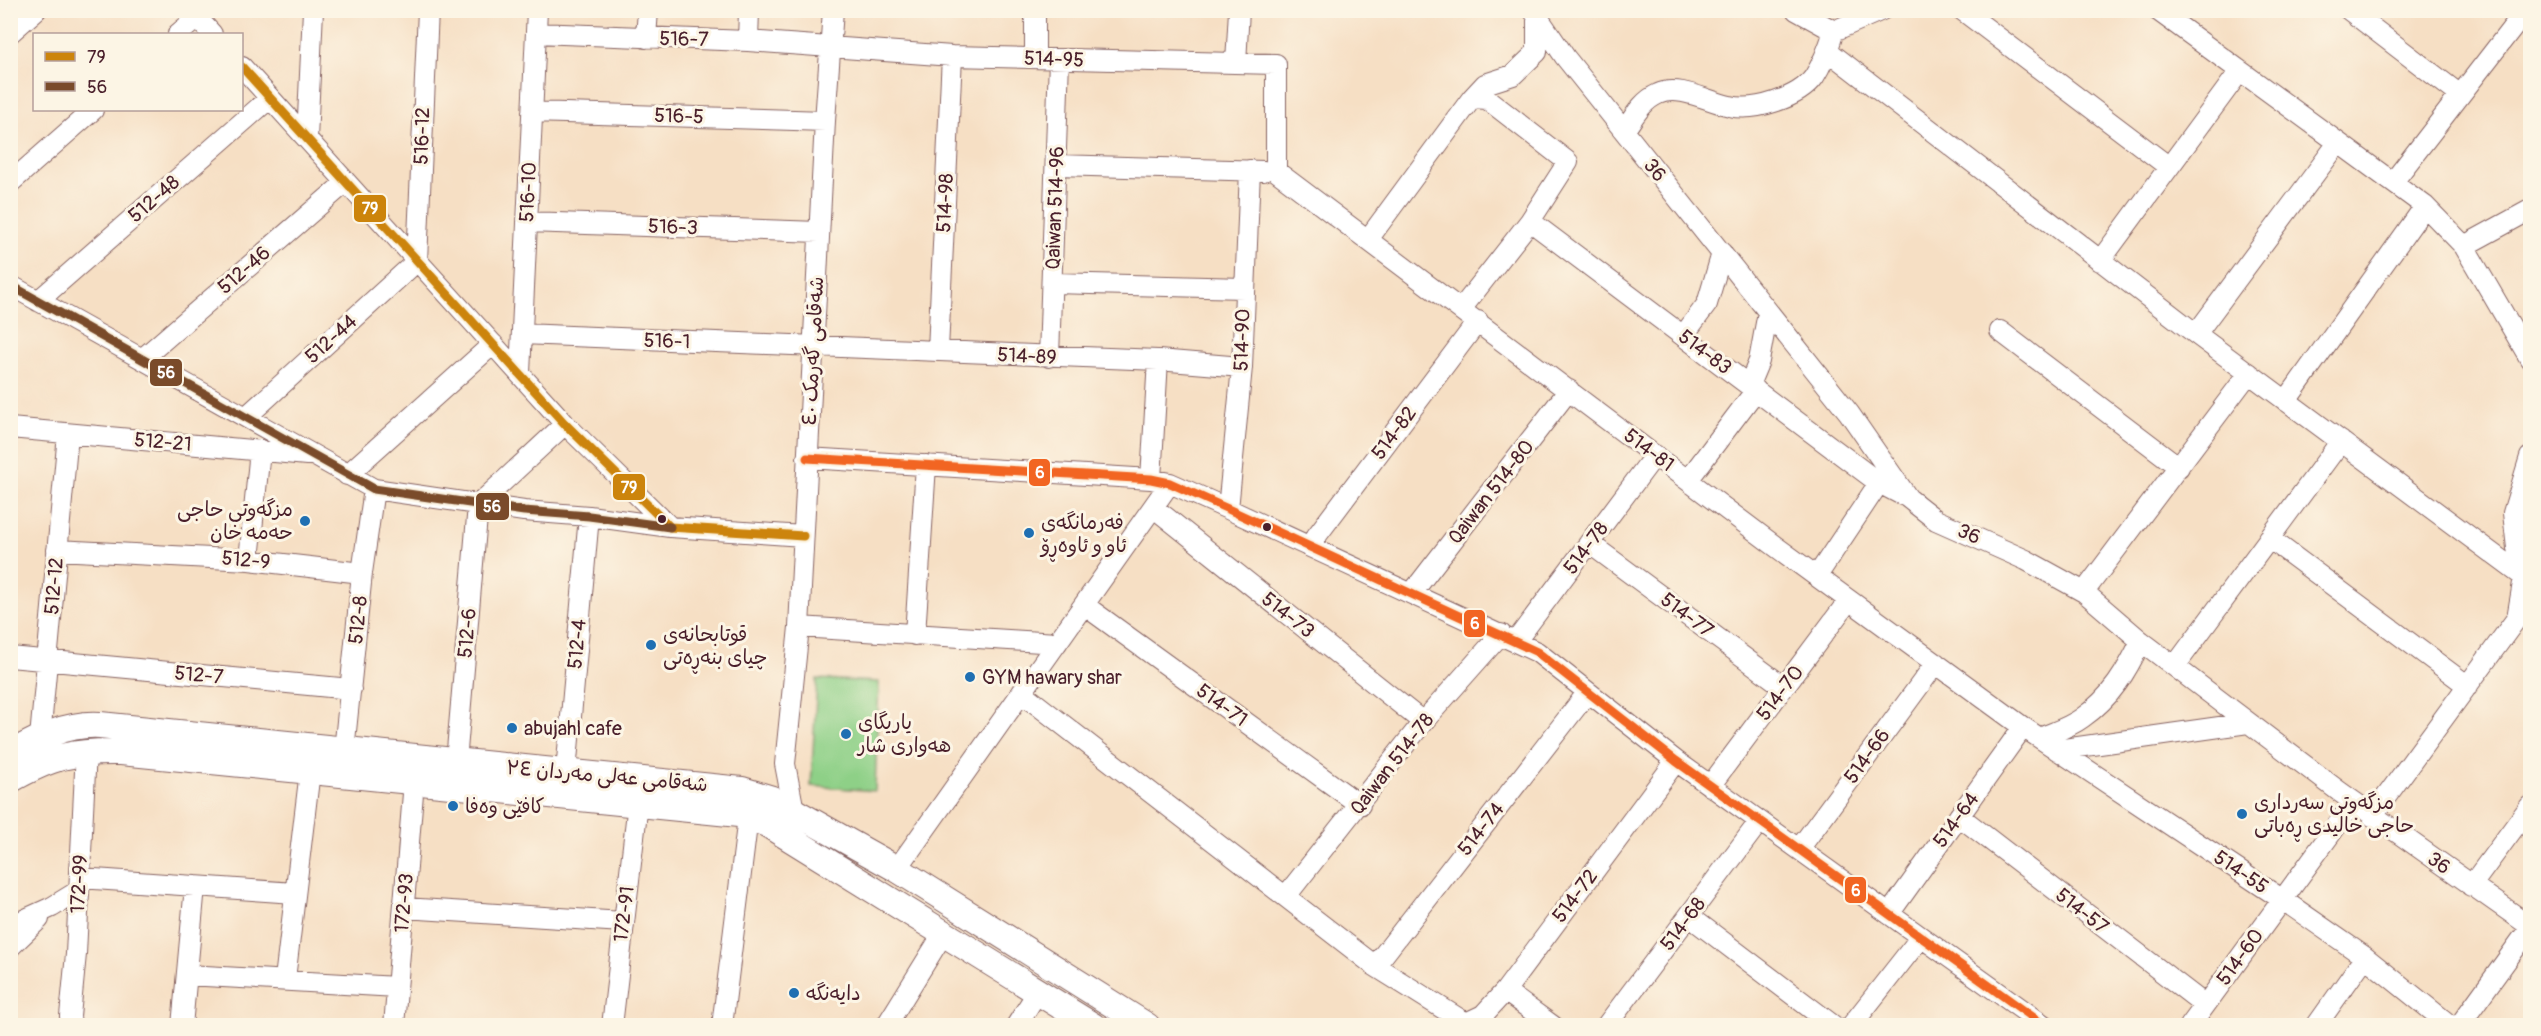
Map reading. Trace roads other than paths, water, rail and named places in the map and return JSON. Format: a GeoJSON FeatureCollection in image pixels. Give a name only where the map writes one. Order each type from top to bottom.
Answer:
{"type":"FeatureCollection","features":[{"type":"Feature","properties":{"kind":"main road","name":"شەقامی عەلی مەردان ٣٤"},"geometry":{"type":"LineString","coordinates":[[10,754],[40,738],[74,726],[100,725],[344,751],[720,786],[772,799],[794,811],[897,869],[1147,1026]]}},
{"type":"Feature","properties":{"kind":"main road","name":"شەقامی عەلی مەردان ٣٤"},"geometry":{"type":"LineString","coordinates":[[10,780],[60,756],[86,751],[121,752],[739,814],[766,824],[1093,1026]]}},
{"type":"Feature","properties":{"kind":"main road"},"geometry":{"type":"LineString","coordinates":[[938,931],[949,903]]}},
{"type":"Feature","properties":{"kind":"main road"},"geometry":{"type":"LineString","coordinates":[[969,950],[984,925]]}},
{"type":"Feature","properties":{"kind":"street"},"geometry":{"type":"LineString","coordinates":[[10,33],[36,10]]}},
{"type":"Feature","properties":{"kind":"street"},"geometry":{"type":"LineString","coordinates":[[307,139],[313,10]]}},
{"type":"Feature","properties":{"kind":"street","name":"516-12"},"geometry":{"type":"LineString","coordinates":[[417,261],[428,10]]}},
{"type":"Feature","properties":{"kind":"street","name":"516-10"},"geometry":{"type":"LineString","coordinates":[[520,373],[537,10]]}},
{"type":"Feature","properties":{"kind":"street"},"geometry":{"type":"LineString","coordinates":[[646,38],[648,10]]}},
{"type":"Feature","properties":{"kind":"street"},"geometry":{"type":"LineString","coordinates":[[748,41],[749,10]]}},
{"type":"Feature","properties":{"kind":"street","name":"شەقامی گەرمک ٤٠"},"geometry":{"type":"LineString","coordinates":[[772,799],[785,764],[799,627],[825,121],[833,10]]}},
{"type":"Feature","properties":{"kind":"street"},"geometry":{"type":"LineString","coordinates":[[1035,10],[1035,58]]}},
{"type":"Feature","properties":{"kind":"street"},"geometry":{"type":"LineString","coordinates":[[1236,63],[1239,10]]}},
{"type":"Feature","properties":{"kind":"street"},"geometry":{"type":"LineString","coordinates":[[1796,10],[1834,31]]}},
{"type":"Feature","properties":{"kind":"street"},"geometry":{"type":"LineString","coordinates":[[1624,131],[1643,103],[1660,93],[1676,91],[1732,107],[1758,107],[1787,97],[1812,79],[1828,51],[1834,31],[1882,10]]}},
{"type":"Feature","properties":{"kind":"street"},"geometry":{"type":"LineString","coordinates":[[1962,10],[2169,167]]}},
{"type":"Feature","properties":{"kind":"street"},"geometry":{"type":"LineString","coordinates":[[2157,10],[2425,206],[2464,246],[2528,349]]}},
{"type":"Feature","properties":{"kind":"street"},"geometry":{"type":"LineString","coordinates":[[2349,10],[2374,18],[2460,95]]}},
{"type":"Feature","properties":{"kind":"street"},"geometry":{"type":"LineString","coordinates":[[2393,182],[2526,10]]}},
{"type":"Feature","properties":{"kind":"street"},"geometry":{"type":"LineString","coordinates":[[1369,238],[1472,98],[1485,84],[1514,75],[1537,52],[1537,12]]}},
{"type":"Feature","properties":{"kind":"street","name":"36"},"geometry":{"type":"LineString","coordinates":[[1537,12],[1565,57],[1849,413],[1908,498],[1936,519],[2026,560],[2085,592],[2141,641],[2248,723],[2372,816],[2530,927]]}},
{"type":"Feature","properties":{"kind":"street"},"geometry":{"type":"LineString","coordinates":[[179,33],[194,14],[211,33]]}},
{"type":"Feature","properties":{"kind":"street","name":"516-7"},"geometry":{"type":"LineString","coordinates":[[536,33],[748,41],[832,47]]}},
{"type":"Feature","properties":{"kind":"street","name":"514-95"},"geometry":{"type":"LineString","coordinates":[[832,47],[952,56],[1276,64],[1276,171]]}},
{"type":"Feature","properties":{"kind":"street"},"geometry":{"type":"LineString","coordinates":[[1828,51],[2196,334],[2524,577]]}},
{"type":"Feature","properties":{"kind":"street","name":"514-98"},"geometry":{"type":"LineString","coordinates":[[938,350],[952,56]]}},
{"type":"Feature","properties":{"kind":"street","name":"Qaiwan 514-96"},"geometry":{"type":"LineString","coordinates":[[1049,357],[1059,59]]}},
{"type":"Feature","properties":{"kind":"street"},"geometry":{"type":"LineString","coordinates":[[243,68],[565,424],[670,527]]}},
{"type":"Feature","properties":{"kind":"street"},"geometry":{"type":"LineString","coordinates":[[2100,261],[2240,71]]}},
{"type":"Feature","properties":{"kind":"street","name":"512-48"},"geometry":{"type":"LineString","coordinates":[[38,301],[270,98]]}},
{"type":"Feature","properties":{"kind":"street"},"geometry":{"type":"LineString","coordinates":[[1462,309],[1530,221],[1568,162],[1487,99],[1472,98]]}},
{"type":"Feature","properties":{"kind":"street"},"geometry":{"type":"LineString","coordinates":[[10,183],[92,111]]}},
{"type":"Feature","properties":{"kind":"street","name":"516-5"},"geometry":{"type":"LineString","coordinates":[[532,111],[825,121]]}},
{"type":"Feature","properties":{"kind":"street"},"geometry":{"type":"LineString","coordinates":[[2196,334],[2338,142]]}},
{"type":"Feature","properties":{"kind":"street"},"geometry":{"type":"LineString","coordinates":[[1057,165],[1276,171]]}},
{"type":"Feature","properties":{"kind":"street","name":"514-90"},"geometry":{"type":"LineString","coordinates":[[1228,509],[1242,367],[1250,170]]}},
{"type":"Feature","properties":{"kind":"street","name":"514-81"},"geometry":{"type":"LineString","coordinates":[[1276,171],[1369,238],[1816,576],[2023,727]]}},
{"type":"Feature","properties":{"kind":"street","name":"512-46"},"geometry":{"type":"LineString","coordinates":[[142,359],[346,182]]}},
{"type":"Feature","properties":{"kind":"street"},"geometry":{"type":"LineString","coordinates":[[2286,401],[2425,206]]}},
{"type":"Feature","properties":{"kind":"street"},"geometry":{"type":"LineString","coordinates":[[2464,246],[2530,210]]}},
{"type":"Feature","properties":{"kind":"street","name":"514-83"},"geometry":{"type":"LineString","coordinates":[[1530,221],[1879,483],[1908,498]]}},
{"type":"Feature","properties":{"kind":"street","name":"516-3"},"geometry":{"type":"LineString","coordinates":[[527,222],[819,232]]}},
{"type":"Feature","properties":{"kind":"street"},"geometry":{"type":"LineString","coordinates":[[1683,336],[1707,304],[1722,253]]}},
{"type":"Feature","properties":{"kind":"street","name":"512-44"},"geometry":{"type":"LineString","coordinates":[[246,417],[417,261]]}},
{"type":"Feature","properties":{"kind":"street"},"geometry":{"type":"LineString","coordinates":[[1053,283],[1244,288]]}},
{"type":"Feature","properties":{"kind":"street"},"geometry":{"type":"LineString","coordinates":[[10,285],[374,489],[524,511],[588,516],[670,527],[803,536]]}},
{"type":"Feature","properties":{"kind":"street"},"geometry":{"type":"LineString","coordinates":[[1688,480],[1753,388],[1768,312]]}},
{"type":"Feature","properties":{"kind":"street","name":"514-82"},"geometry":{"type":"LineString","coordinates":[[1310,546],[1478,321]]}},
{"type":"Feature","properties":{"kind":"street"},"geometry":{"type":"LineString","coordinates":[[2000,331],[2179,467]]}},
{"type":"Feature","properties":{"kind":"street","name":"516-1"},"geometry":{"type":"LineString","coordinates":[[522,334],[813,347]]}},
{"type":"Feature","properties":{"kind":"street"},"geometry":{"type":"LineString","coordinates":[[347,475],[493,344]]}},
{"type":"Feature","properties":{"kind":"street","name":"514-89"},"geometry":{"type":"LineString","coordinates":[[813,347],[1158,360],[1242,367]]}},
{"type":"Feature","properties":{"kind":"street"},"geometry":{"type":"LineString","coordinates":[[897,869],[1153,507],[1161,481],[1158,360]]}},
{"type":"Feature","properties":{"kind":"street"},"geometry":{"type":"LineString","coordinates":[[2085,592],[2249,373]]}},
{"type":"Feature","properties":{"kind":"street","name":"Qaiwan 514-80"},"geometry":{"type":"LineString","coordinates":[[1412,594],[1569,390]]}},
{"type":"Feature","properties":{"kind":"street"},"geometry":{"type":"LineString","coordinates":[[478,505],[565,424]]}},
{"type":"Feature","properties":{"kind":"street","name":"512-21"},"geometry":{"type":"LineString","coordinates":[[10,428],[315,456]]}},
{"type":"Feature","properties":{"kind":"street","name":"512-12"},"geometry":{"type":"LineString","coordinates":[[40,738],[68,434]]}},
{"type":"Feature","properties":{"kind":"street"},"geometry":{"type":"LineString","coordinates":[[2175,666],[2341,441]]}},
{"type":"Feature","properties":{"kind":"street"},"geometry":{"type":"LineString","coordinates":[[249,560],[260,450]]}},
{"type":"Feature","properties":{"kind":"street","name":"514-78"},"geometry":{"type":"LineString","coordinates":[[1508,638],[1589,543],[1655,454]]}},
{"type":"Feature","properties":{"kind":"street"},"geometry":{"type":"LineString","coordinates":[[2372,816],[2517,618],[2524,577],[2517,548],[2513,513],[2530,457]]}},
{"type":"Feature","properties":{"kind":"street"},"geometry":{"type":"LineString","coordinates":[[807,458],[1161,481],[1310,546],[1537,652],[1676,761],[2045,1026]]}},
{"type":"Feature","properties":{"kind":"street"},"geometry":{"type":"LineString","coordinates":[[915,634],[926,465]]}},
{"type":"Feature","properties":{"kind":"street"},"geometry":{"type":"LineString","coordinates":[[1816,576],[1879,483]]}},
{"type":"Feature","properties":{"kind":"street","name":"512-8"},"geometry":{"type":"LineString","coordinates":[[344,751],[362,573],[374,489]]}},
{"type":"Feature","properties":{"kind":"street","name":"512-6"},"geometry":{"type":"LineString","coordinates":[[456,762],[478,505]]}},
{"type":"Feature","properties":{"kind":"street","name":"514-73"},"geometry":{"type":"LineString","coordinates":[[1153,507],[1423,722]]}},
{"type":"Feature","properties":{"kind":"street","name":"512-4"},"geometry":{"type":"LineString","coordinates":[[566,772],[588,516]]}},
{"type":"Feature","properties":{"kind":"street"},"geometry":{"type":"LineString","coordinates":[[2270,538],[2468,686]]}},
{"type":"Feature","properties":{"kind":"street","name":"514-77"},"geometry":{"type":"LineString","coordinates":[[1589,543],[1784,687]]}},
{"type":"Feature","properties":{"kind":"street","name":"512-9"},"geometry":{"type":"LineString","coordinates":[[57,550],[249,560],[362,573]]}},
{"type":"Feature","properties":{"kind":"street","name":"514-70"},"geometry":{"type":"LineString","coordinates":[[1710,786],[1849,600]]}},
{"type":"Feature","properties":{"kind":"street","name":"514-71"},"geometry":{"type":"LineString","coordinates":[[1084,605],[1360,805]]}},
{"type":"Feature","properties":{"kind":"street"},"geometry":{"type":"LineString","coordinates":[[799,627],[1057,643]]}},
{"type":"Feature","properties":{"kind":"street","name":"Qaiwan 514-78"},"geometry":{"type":"LineString","coordinates":[[1286,896],[1360,805],[1423,722],[1508,638]]}},
{"type":"Feature","properties":{"kind":"street"},"geometry":{"type":"LineString","coordinates":[[2040,738],[2082,718],[2108,695],[2124,678],[2141,641]]}},
{"type":"Feature","properties":{"kind":"street","name":"512-7"},"geometry":{"type":"LineString","coordinates":[[10,657],[351,689]]}},
{"type":"Feature","properties":{"kind":"street","name":"514-66"},"geometry":{"type":"LineString","coordinates":[[1799,849],[1936,663]]}},
{"type":"Feature","properties":{"kind":"street","name":"514-74"},"geometry":{"type":"LineString","coordinates":[[1375,966],[1588,692]]}},
{"type":"Feature","properties":{"kind":"street"},"geometry":{"type":"LineString","coordinates":[[1022,693],[1375,966]]}},
{"type":"Feature","properties":{"kind":"street"},"geometry":{"type":"LineString","coordinates":[[2057,750],[2248,723]]}},
{"type":"Feature","properties":{"kind":"street","name":"514-55"},"geometry":{"type":"LineString","coordinates":[[2023,727],[2365,957],[2451,1026]]}},
{"type":"Feature","properties":{"kind":"street","name":"514-64"},"geometry":{"type":"LineString","coordinates":[[1888,914],[2023,727]]}},
{"type":"Feature","properties":{"kind":"street","name":"172-99"},"geometry":{"type":"LineString","coordinates":[[67,1022],[76,954],[86,751]]}},
{"type":"Feature","properties":{"kind":"street","name":"514-72"},"geometry":{"type":"LineString","coordinates":[[1375,966],[1467,1023],[1483,1015],[1505,991],[1676,761]]}},
{"type":"Feature","properties":{"kind":"street","name":"شەقامی گەرمک ٤٠"},"geometry":{"type":"LineString","coordinates":[[785,764],[794,811]]}},
{"type":"Feature","properties":{"kind":"street"},"geometry":{"type":"LineString","coordinates":[[285,979],[310,771]]}},
{"type":"Feature","properties":{"kind":"street","name":"172-93"},"geometry":{"type":"LineString","coordinates":[[394,1026],[414,781]]}},
{"type":"Feature","properties":{"kind":"street","name":"514-60"},"geometry":{"type":"LineString","coordinates":[[2190,1026],[2354,802]]}},
{"type":"Feature","properties":{"kind":"street","name":"172-91"},"geometry":{"type":"LineString","coordinates":[[612,1026],[638,803]]}},
{"type":"Feature","properties":{"kind":"street"},"geometry":{"type":"LineString","coordinates":[[2470,886],[2530,806]]}},
{"type":"Feature","properties":{"kind":"street","name":"514-57"},"geometry":{"type":"LineString","coordinates":[[1959,816],[2205,1005]]}},
{"type":"Feature","properties":{"kind":"street"},"geometry":{"type":"LineString","coordinates":[[722,1026],[748,817]]}},
{"type":"Feature","properties":{"kind":"street","name":"514-68"},"geometry":{"type":"LineString","coordinates":[[1606,1026],[1759,822]]}},
{"type":"Feature","properties":{"kind":"street"},"geometry":{"type":"LineString","coordinates":[[10,947],[79,885],[195,886],[295,893]]}},
{"type":"Feature","properties":{"kind":"street"},"geometry":{"type":"LineString","coordinates":[[183,1026],[195,886]]}},
{"type":"Feature","properties":{"kind":"street"},"geometry":{"type":"LineString","coordinates":[[10,926],[52,907]]}},
{"type":"Feature","properties":{"kind":"street"},"geometry":{"type":"LineString","coordinates":[[404,908],[623,922]]}},
{"type":"Feature","properties":{"kind":"street"},"geometry":{"type":"LineString","coordinates":[[1689,916],[1834,1026]]}},
{"type":"Feature","properties":{"kind":"street"},"geometry":{"type":"LineString","coordinates":[[2459,1026],[2530,927]]}},
{"type":"Feature","properties":{"kind":"street"},"geometry":{"type":"LineString","coordinates":[[886,1026],[938,931]]}},
{"type":"Feature","properties":{"kind":"street"},"geometry":{"type":"LineString","coordinates":[[1851,1026],[1922,937]]}},
{"type":"Feature","properties":{"kind":"street"},"geometry":{"type":"LineString","coordinates":[[2316,1026],[2365,957]]}},
{"type":"Feature","properties":{"kind":"street"},"geometry":{"type":"LineString","coordinates":[[187,975],[397,987]]}},
{"type":"Feature","properties":{"kind":"street"},"geometry":{"type":"LineString","coordinates":[[1505,991],[1552,1026]]}},
{"type":"Feature","properties":{"kind":"street"},"geometry":{"type":"LineString","coordinates":[[1016,1026],[1037,993]]}},
{"type":"Feature","properties":{"kind":"place","name":"مزگەوتی حاجی حەمە خان"},"geometry":{"type":"Point","coordinates":[305,521]}},
{"type":"Feature","properties":{"kind":"place","name":"فەرمانگەی ئاو و ئاوەڕۆ"},"geometry":{"type":"Point","coordinates":[1029,533]}},
{"type":"Feature","properties":{"kind":"place","name":"قوتابحانەی چیای بنەڕەتی"},"geometry":{"type":"Point","coordinates":[651,645]}},
{"type":"Feature","properties":{"kind":"place","name":"GYM hawary shar"},"geometry":{"type":"Point","coordinates":[970,677]}},
{"type":"Feature","properties":{"kind":"place","name":"abujahl cafe"},"geometry":{"type":"Point","coordinates":[512,728]}},
{"type":"Feature","properties":{"kind":"place","name":"یاریگای هەواری شار"},"geometry":{"type":"Point","coordinates":[846,734]}},
{"type":"Feature","properties":{"kind":"place","name":"کافێی وەفا"},"geometry":{"type":"Point","coordinates":[453,806]}},
{"type":"Feature","properties":{"kind":"place","name":"مزگەوتی سەرداری حاجی خالیدی ڕەباتی"},"geometry":{"type":"Point","coordinates":[2242,814]}},
{"type":"Feature","properties":{"kind":"place","name":"دایەنگە"},"geometry":{"type":"Point","coordinates":[794,993]}}]}
